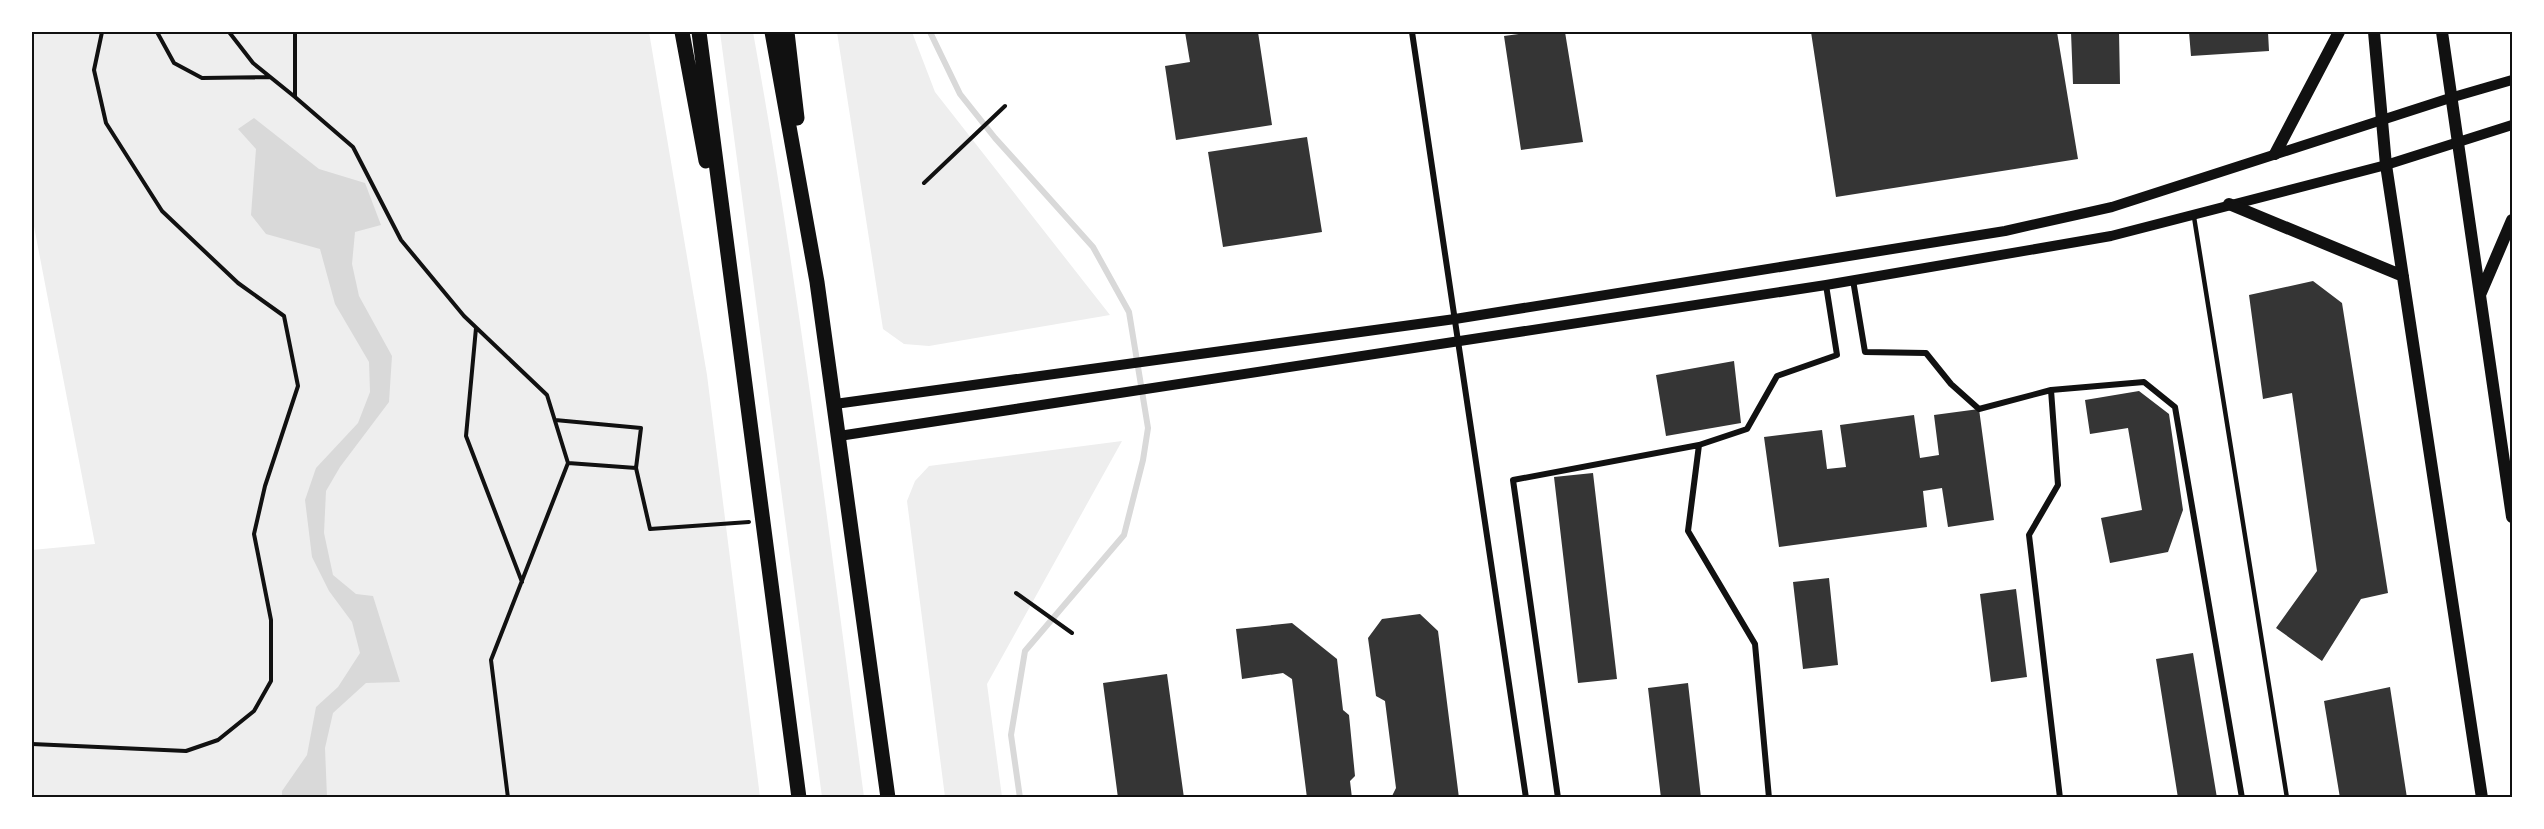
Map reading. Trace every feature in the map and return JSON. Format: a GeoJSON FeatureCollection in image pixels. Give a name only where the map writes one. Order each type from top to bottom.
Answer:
{"type":"FeatureCollection","features":[{"type":"Feature","properties":{"kind":"main road"},"geometry":{"type":"LineString","coordinates":[[682,32],[734,310]]}},
{"type":"Feature","properties":{"kind":"main road"},"geometry":{"type":"LineString","coordinates":[[699,32],[799,798]]}},
{"type":"Feature","properties":{"kind":"main road"},"geometry":{"type":"LineString","coordinates":[[772,32],[818,282]]}},
{"type":"Feature","properties":{"kind":"main road"},"geometry":{"type":"LineString","coordinates":[[787,32],[818,282],[888,798]]}},
{"type":"Feature","properties":{"kind":"main road"},"geometry":{"type":"LineString","coordinates":[[2275,153],[2339,32]]}},
{"type":"Feature","properties":{"kind":"main road"},"geometry":{"type":"LineString","coordinates":[[2374,32],[2386,165],[2482,798]]}},
{"type":"Feature","properties":{"kind":"main road"},"geometry":{"type":"LineString","coordinates":[[2442,32],[2512,517]]}},
{"type":"Feature","properties":{"kind":"main road"},"geometry":{"type":"LineString","coordinates":[[2229,204],[2403,276]]}},
{"type":"Feature","properties":{"kind":"main road"},"geometry":{"type":"LineString","coordinates":[[2480,296],[2512,220]]}},
{"type":"Feature","properties":{"kind":"street"},"geometry":{"type":"LineString","coordinates":[[1412,32],[1526,798]]}},
{"type":"Feature","properties":{"kind":"street"},"geometry":{"type":"LineString","coordinates":[[835,404],[1455,319],[2005,231],[2112,207],[2275,153],[2512,80]]}},
{"type":"Feature","properties":{"kind":"street"},"geometry":{"type":"LineString","coordinates":[[839,436],[1198,379],[1458,342],[1826,285],[2111,236],[2386,165],[2512,125]]}},
{"type":"Feature","properties":{"kind":"street"},"geometry":{"type":"LineString","coordinates":[[1853,280],[1864,352],[1926,353],[1951,384],[1979,409],[2051,390],[2144,382],[2175,407],[2242,798]]}},
{"type":"Feature","properties":{"kind":"street"},"geometry":{"type":"LineString","coordinates":[[1558,798],[1513,480],[1699,445],[1747,429],[1777,376],[1837,355],[1826,285]]}},
{"type":"Feature","properties":{"kind":"street"},"geometry":{"type":"LineString","coordinates":[[2051,390],[2058,485],[2029,535],[2060,798]]}},
{"type":"Feature","properties":{"kind":"street"},"geometry":{"type":"LineString","coordinates":[[1699,445],[1688,531],[1755,644],[1769,798]]}},
{"type":"Feature","properties":{"kind":"lane"},"geometry":{"type":"LineString","coordinates":[[2194,214],[2287,798]]}},
{"type":"Feature","properties":{"kind":"path"},"geometry":{"type":"LineString","coordinates":[[32,744],[186,751],[218,740],[254,711],[271,681],[271,620],[254,534],[265,486],[298,386],[284,316],[238,283],[162,211],[106,123],[94,70],[102,32]]}},
{"type":"Feature","properties":{"kind":"path"},"geometry":{"type":"LineString","coordinates":[[157,32],[174,63],[202,78],[270,77]]}},
{"type":"Feature","properties":{"kind":"path"},"geometry":{"type":"LineString","coordinates":[[229,32],[253,63],[353,147],[401,240],[477,328],[547,395],[568,463],[491,660],[508,798]]}},
{"type":"Feature","properties":{"kind":"path"},"geometry":{"type":"LineString","coordinates":[[295,32],[295,98]]}},
{"type":"Feature","properties":{"kind":"path"},"geometry":{"type":"LineString","coordinates":[[924,183],[1005,106]]}},
{"type":"Feature","properties":{"kind":"path"},"geometry":{"type":"LineString","coordinates":[[477,328],[466,436],[522,583]]}},
{"type":"Feature","properties":{"kind":"path"},"geometry":{"type":"LineString","coordinates":[[555,420],[641,428],[636,468],[650,529],[753,521]]}},
{"type":"Feature","properties":{"kind":"path"},"geometry":{"type":"LineString","coordinates":[[568,463],[636,468]]}},
{"type":"Feature","properties":{"kind":"path"},"geometry":{"type":"LineString","coordinates":[[1016,593],[1072,633]]}},
{"type":"Feature","properties":{"kind":"shaded area"},"geometry":{"type":"Polygon","coordinates":[[[32,32],[649,32],[707,375],[760,797],[32,797],[32,550],[95,544],[32,216],[32,32]]]}},
{"type":"Feature","properties":{"kind":"shaded area"},"geometry":{"type":"Polygon","coordinates":[[[720,32],[753,32],[799,318],[864,797],[822,797],[720,32]]]}},
{"type":"Feature","properties":{"kind":"shaded area"},"geometry":{"type":"Polygon","coordinates":[[[837,32],[912,32],[935,92],[1110,315],[929,346],[904,344],[883,329],[837,32]]]}},
{"type":"Feature","properties":{"kind":"shaded area"},"geometry":{"type":"Polygon","coordinates":[[[254,118],[319,169],[365,183],[381,225],[355,232],[352,264],[359,296],[392,356],[389,402],[340,467],[326,491],[324,533],[333,575],[356,594],[373,596],[400,682],[366,683],[333,713],[325,748],[327,797],[282,797],[282,791],[307,755],[316,707],[338,687],[360,653],[352,622],[329,591],[312,557],[305,500],[316,468],[358,423],[370,392],[369,362],[335,304],[320,249],[266,234],[251,215],[256,149],[238,129],[254,118]]]}},
{"type":"Feature","properties":{"kind":"shaded area"},"geometry":{"type":"Polygon","coordinates":[[[1122,441],[987,684],[1002,797],[945,797],[907,501],[915,481],[929,466],[1122,441]]]}},
{"type":"Feature","properties":{"kind":"building"},"geometry":{"type":"Polygon","coordinates":[[[1185,32],[1258,32],[1272,125],[1176,140],[1165,66],[1190,62],[1185,32]]]}},
{"type":"Feature","properties":{"kind":"building"},"geometry":{"type":"Polygon","coordinates":[[[1533,32],[1565,32],[1583,142],[1521,150],[1504,36],[1533,32]]]}},
{"type":"Feature","properties":{"kind":"building"},"geometry":{"type":"Polygon","coordinates":[[[1811,32],[2057,32],[2078,159],[1836,197],[1811,32]]]}},
{"type":"Feature","properties":{"kind":"building"},"geometry":{"type":"Polygon","coordinates":[[[2071,32],[2119,32],[2120,84],[2073,84],[2071,32]]]}},
{"type":"Feature","properties":{"kind":"building"},"geometry":{"type":"Polygon","coordinates":[[[2189,32],[2268,32],[2269,51],[2191,56],[2189,32]]]}},
{"type":"Feature","properties":{"kind":"building"},"geometry":{"type":"Polygon","coordinates":[[[1307,137],[1322,232],[1223,247],[1208,152],[1307,137]]]}},
{"type":"Feature","properties":{"kind":"building"},"geometry":{"type":"Polygon","coordinates":[[[2313,281],[2342,303],[2388,593],[2361,599],[2322,661],[2276,628],[2317,571],[2292,393],[2263,399],[2249,295],[2313,281]]]}},
{"type":"Feature","properties":{"kind":"building"},"geometry":{"type":"Polygon","coordinates":[[[1734,361],[1741,423],[1666,436],[1656,375],[1734,361]]]}},
{"type":"Feature","properties":{"kind":"building"},"geometry":{"type":"Polygon","coordinates":[[[2139,391],[2169,414],[2183,510],[2168,552],[2110,563],[2101,518],[2142,510],[2128,428],[2090,434],[2085,400],[2139,391]]]}},
{"type":"Feature","properties":{"kind":"building"},"geometry":{"type":"Polygon","coordinates":[[[1979,409],[1994,520],[1948,527],[1942,488],[1923,491],[1927,527],[1779,547],[1764,437],[1822,430],[1827,469],[1846,467],[1840,425],[1914,415],[1920,458],[1939,455],[1934,415],[1979,409]]]}},
{"type":"Feature","properties":{"kind":"building"},"geometry":{"type":"Polygon","coordinates":[[[1593,473],[1617,679],[1578,683],[1554,477],[1593,473]]]}},
{"type":"Feature","properties":{"kind":"building"},"geometry":{"type":"Polygon","coordinates":[[[1829,578],[1838,665],[1803,669],[1793,582],[1829,578]]]}},
{"type":"Feature","properties":{"kind":"building"},"geometry":{"type":"Polygon","coordinates":[[[2016,589],[2027,677],[1991,682],[1980,594],[2016,589]]]}},
{"type":"Feature","properties":{"kind":"building"},"geometry":{"type":"Polygon","coordinates":[[[1420,614],[1438,631],[1459,798],[1391,798],[1396,788],[1385,701],[1376,696],[1368,638],[1382,619],[1420,614]]]}},
{"type":"Feature","properties":{"kind":"building"},"geometry":{"type":"Polygon","coordinates":[[[1292,623],[1337,659],[1343,710],[1349,715],[1355,776],[1350,781],[1352,798],[1307,798],[1292,679],[1283,673],[1242,679],[1236,629],[1292,623]]]}},
{"type":"Feature","properties":{"kind":"building"},"geometry":{"type":"Polygon","coordinates":[[[2193,653],[2217,798],[2178,798],[2156,659],[2193,653]]]}},
{"type":"Feature","properties":{"kind":"building"},"geometry":{"type":"Polygon","coordinates":[[[1167,674],[1184,798],[1118,798],[1103,683],[1167,674]]]}},
{"type":"Feature","properties":{"kind":"building"},"geometry":{"type":"Polygon","coordinates":[[[1688,683],[1701,798],[1661,798],[1648,688],[1688,683]]]}},
{"type":"Feature","properties":{"kind":"building"},"geometry":{"type":"Polygon","coordinates":[[[2390,687],[2407,798],[2340,798],[2324,701],[2390,687]]]}},
{"type":"Feature","properties":{"kind":"waterway"},"geometry":{"type":"LineString","coordinates":[[930,32],[960,94],[995,138],[1093,247],[1129,312],[1148,428],[1143,460],[1124,535],[1025,651],[1011,735],[1020,798]]}}]}
